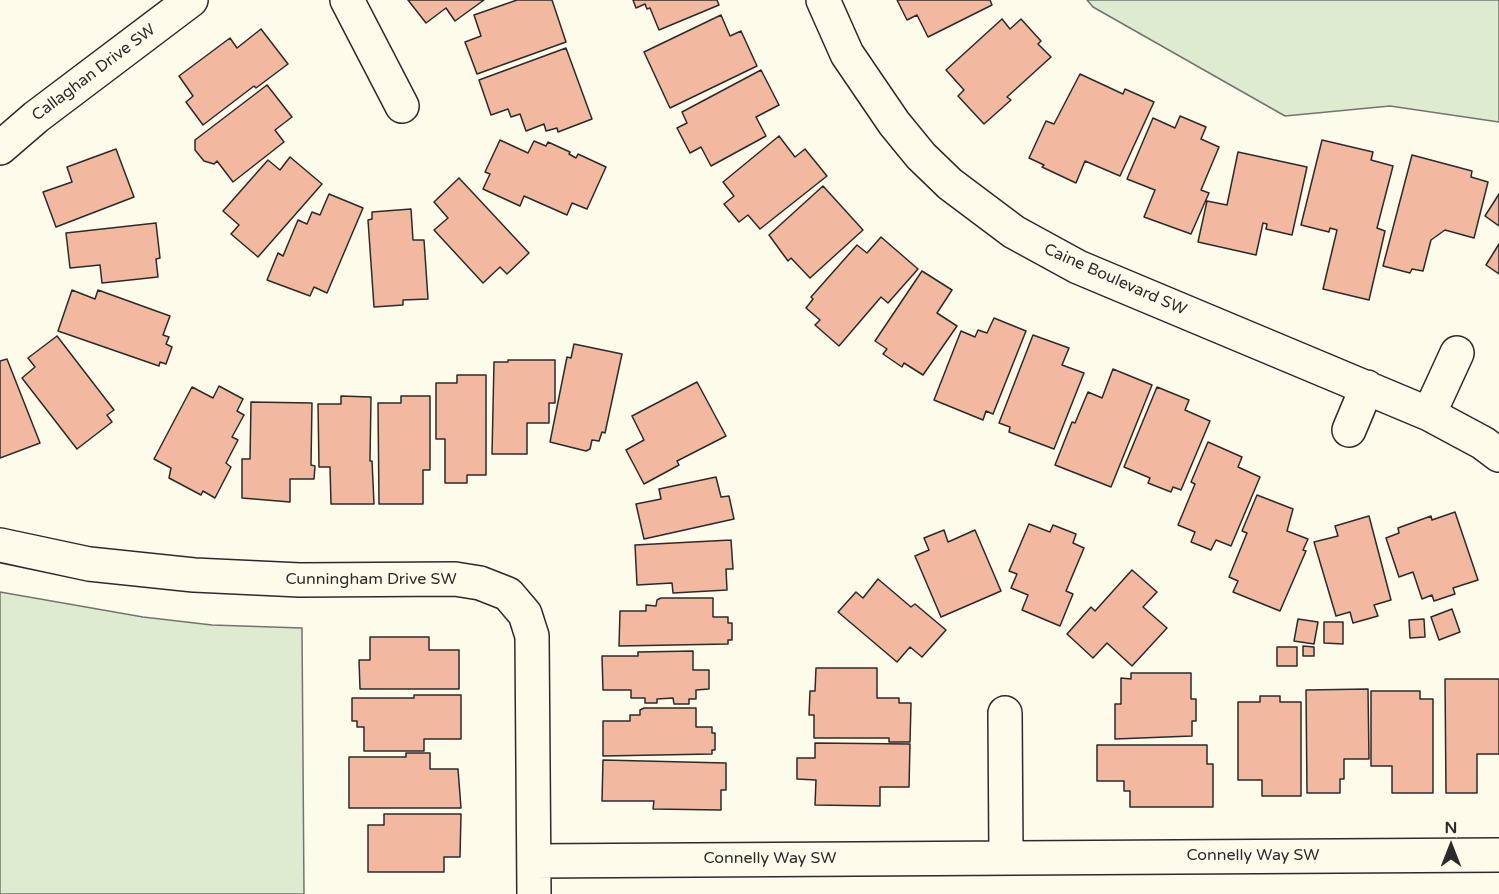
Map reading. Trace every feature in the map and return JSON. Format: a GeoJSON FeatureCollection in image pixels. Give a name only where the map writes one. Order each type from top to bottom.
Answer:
{"type":"FeatureCollection","features":[{"type":"Feature","properties":{"kind":"street","name":"Callaghan Drive SW"},"geometry":{"type":"LineString","coordinates":[[0,148],[36,117],[190,0]]}},
{"type":"Feature","properties":{"kind":"street"},"geometry":{"type":"LineString","coordinates":[[347,0],[402,106]]}},
{"type":"Feature","properties":{"kind":"street","name":"Caine Boulevard SW"},"geometry":{"type":"LineString","coordinates":[[823,0],[847,54],[894,123],[921,156],[950,184],[983,210],[1048,252],[1078,267],[1429,414],[1483,443],[1499,455]]}},
{"type":"Feature","properties":{"kind":"street"},"geometry":{"type":"LineString","coordinates":[[1429,414],[1457,353]]}},
{"type":"Feature","properties":{"kind":"street"},"geometry":{"type":"LineString","coordinates":[[1349,430],[1367,387]]}},
{"type":"Feature","properties":{"kind":"street","name":"Cunningham Drive SW"},"geometry":{"type":"LineString","coordinates":[[0,545],[89,564],[194,575],[300,580],[455,579],[480,583],[507,594],[525,615],[532,636],[534,894]]}},
{"type":"Feature","properties":{"kind":"street"},"geometry":{"type":"LineString","coordinates":[[1005,713],[1006,857]]}},
{"type":"Feature","properties":{"kind":"street","name":"Connelly Way SW"},"geometry":{"type":"LineString","coordinates":[[534,861],[1499,855]]}},
{"type":"Feature","properties":{"kind":"green space"},"geometry":{"type":"Polygon","coordinates":[[[1087,0],[1499,0],[1499,122],[1390,106],[1285,116],[1093,7],[1087,0]]]}},
{"type":"Feature","properties":{"kind":"green space"},"geometry":{"type":"Polygon","coordinates":[[[0,592],[143,617],[212,625],[302,628],[304,894],[0,894],[0,592]]]}},
{"type":"Feature","properties":{"kind":"building"},"geometry":{"type":"Polygon","coordinates":[[[408,0],[484,0],[455,21],[446,8],[426,23],[408,0]]]}},
{"type":"Feature","properties":{"kind":"building"},"geometry":{"type":"Polygon","coordinates":[[[517,0],[552,0],[566,42],[477,74],[465,42],[481,36],[474,15],[517,0]]]}},
{"type":"Feature","properties":{"kind":"building"},"geometry":{"type":"Polygon","coordinates":[[[633,0],[717,0],[719,5],[659,30],[650,8],[647,9],[645,4],[636,8],[633,0]]]}},
{"type":"Feature","properties":{"kind":"building"},"geometry":{"type":"Polygon","coordinates":[[[897,0],[990,0],[992,5],[928,37],[917,15],[907,20],[897,0]]]}},
{"type":"Feature","properties":{"kind":"building"},"geometry":{"type":"Polygon","coordinates":[[[721,15],[730,36],[741,31],[757,66],[670,108],[644,52],[721,15]]]}},
{"type":"Feature","properties":{"kind":"building"},"geometry":{"type":"Polygon","coordinates":[[[1002,19],[1010,29],[1021,19],[1041,41],[1038,44],[1051,57],[1007,97],[1011,100],[984,124],[958,96],[964,90],[946,70],[1002,19]]]}},
{"type":"Feature","properties":{"kind":"building"},"geometry":{"type":"Polygon","coordinates":[[[261,29],[288,64],[256,88],[254,86],[203,125],[186,102],[193,96],[179,76],[230,38],[237,48],[261,29]]]}},
{"type":"Feature","properties":{"kind":"building"},"geometry":{"type":"Polygon","coordinates":[[[566,48],[592,119],[558,132],[557,128],[546,131],[544,124],[526,131],[520,114],[511,117],[508,109],[491,115],[479,80],[566,48]]]}},
{"type":"Feature","properties":{"kind":"building"},"geometry":{"type":"Polygon","coordinates":[[[761,70],[779,105],[756,117],[766,136],[711,166],[701,147],[690,153],[677,128],[687,123],[682,112],[761,70]]]}},
{"type":"Feature","properties":{"kind":"building"},"geometry":{"type":"Polygon","coordinates":[[[1080,74],[1123,94],[1125,89],[1154,102],[1120,176],[1085,161],[1076,183],[1042,167],[1044,165],[1029,158],[1046,121],[1054,124],[1080,74]]]}},
{"type":"Feature","properties":{"kind":"building"},"geometry":{"type":"Polygon","coordinates":[[[267,85],[292,117],[275,130],[284,142],[233,182],[217,161],[214,164],[204,161],[195,150],[195,140],[267,85]]]}},
{"type":"Feature","properties":{"kind":"building"},"geometry":{"type":"Polygon","coordinates":[[[1180,116],[1206,127],[1201,139],[1219,147],[1201,190],[1209,193],[1191,234],[1144,217],[1155,190],[1127,179],[1153,118],[1175,128],[1180,116]]]}},
{"type":"Feature","properties":{"kind":"building"},"geometry":{"type":"Polygon","coordinates":[[[779,136],[795,157],[805,149],[827,176],[760,229],[748,215],[739,222],[724,204],[734,196],[723,182],[779,136]]]}},
{"type":"Feature","properties":{"kind":"building"},"geometry":{"type":"Polygon","coordinates":[[[500,140],[528,153],[534,141],[546,146],[548,142],[570,152],[569,154],[576,158],[578,154],[606,167],[587,209],[572,203],[567,215],[524,196],[520,206],[483,189],[490,174],[485,172],[500,140]]]}},
{"type":"Feature","properties":{"kind":"building"},"geometry":{"type":"Polygon","coordinates":[[[1322,140],[1373,152],[1371,160],[1393,166],[1377,228],[1385,231],[1369,300],[1323,289],[1337,230],[1330,228],[1329,232],[1301,225],[1322,140]]]}},
{"type":"Feature","properties":{"kind":"building"},"geometry":{"type":"Polygon","coordinates":[[[116,149],[134,197],[56,227],[43,192],[72,182],[67,167],[116,149]]]}},
{"type":"Feature","properties":{"kind":"building"},"geometry":{"type":"Polygon","coordinates":[[[1238,152],[1307,167],[1292,235],[1266,229],[1267,224],[1263,223],[1256,255],[1198,242],[1207,201],[1227,205],[1238,152]]]}},
{"type":"Feature","properties":{"kind":"building"},"geometry":{"type":"Polygon","coordinates":[[[1412,155],[1472,171],[1471,177],[1488,182],[1474,238],[1445,230],[1431,240],[1423,271],[1412,269],[1410,273],[1383,266],[1412,155]]]}},
{"type":"Feature","properties":{"kind":"building"},"geometry":{"type":"Polygon","coordinates":[[[290,157],[322,184],[258,257],[231,234],[239,225],[223,211],[268,160],[280,170],[290,157]]]}},
{"type":"Feature","properties":{"kind":"building"},"geometry":{"type":"Polygon","coordinates":[[[459,178],[529,253],[507,274],[500,267],[483,283],[434,230],[448,218],[434,202],[459,178]]]}},
{"type":"Feature","properties":{"kind":"building"},"geometry":{"type":"Polygon","coordinates":[[[823,186],[863,230],[810,278],[791,258],[788,261],[769,235],[823,186]]]}},
{"type":"Feature","properties":{"kind":"building"},"geometry":{"type":"Polygon","coordinates":[[[329,194],[363,208],[327,293],[314,287],[310,296],[267,280],[278,253],[283,256],[298,220],[307,224],[312,212],[320,215],[329,194]]]}},
{"type":"Feature","properties":{"kind":"building"},"geometry":{"type":"Polygon","coordinates":[[[1499,194],[1499,226],[1485,216],[1499,194]]]}},
{"type":"Feature","properties":{"kind":"building"},"geometry":{"type":"Polygon","coordinates":[[[411,209],[413,240],[424,240],[428,299],[403,300],[403,305],[374,307],[368,220],[372,219],[372,212],[411,209]]]}},
{"type":"Feature","properties":{"kind":"building"},"geometry":{"type":"Polygon","coordinates":[[[156,223],[160,258],[156,259],[158,277],[102,283],[100,265],[70,268],[66,233],[156,223]]]}},
{"type":"Feature","properties":{"kind":"building"},"geometry":{"type":"Polygon","coordinates":[[[881,237],[918,269],[888,303],[881,297],[839,346],[815,325],[820,320],[806,308],[813,299],[811,297],[857,245],[867,253],[881,237]]]}},
{"type":"Feature","properties":{"kind":"building"},"geometry":{"type":"Polygon","coordinates":[[[1499,244],[1499,274],[1486,265],[1499,244]]]}},
{"type":"Feature","properties":{"kind":"building"},"geometry":{"type":"Polygon","coordinates":[[[922,271],[952,290],[937,313],[957,326],[923,375],[904,363],[902,367],[883,354],[887,349],[875,341],[922,271]]]}},
{"type":"Feature","properties":{"kind":"building"},"geometry":{"type":"Polygon","coordinates":[[[72,290],[95,299],[98,290],[170,316],[163,335],[169,337],[166,344],[172,347],[166,364],[160,362],[159,366],[58,331],[72,290]]]}},
{"type":"Feature","properties":{"kind":"building"},"geometry":{"type":"Polygon","coordinates":[[[994,318],[1026,331],[993,414],[986,411],[983,420],[934,400],[961,331],[975,337],[978,330],[987,333],[994,318]]]}},
{"type":"Feature","properties":{"kind":"building"},"geometry":{"type":"Polygon","coordinates":[[[1033,335],[1069,348],[1062,365],[1084,373],[1054,449],[1009,432],[1010,427],[999,423],[1033,335]]]}},
{"type":"Feature","properties":{"kind":"building"},"geometry":{"type":"Polygon","coordinates":[[[57,336],[114,410],[107,415],[112,422],[77,449],[22,378],[35,367],[28,358],[57,336]]]}},
{"type":"Feature","properties":{"kind":"building"},"geometry":{"type":"Polygon","coordinates":[[[574,344],[622,354],[605,433],[602,432],[599,441],[592,440],[590,449],[586,451],[550,442],[567,357],[571,358],[574,344]]]}},
{"type":"Feature","properties":{"kind":"building"},"geometry":{"type":"Polygon","coordinates":[[[7,359],[40,443],[0,458],[0,361],[7,359]]]}},
{"type":"Feature","properties":{"kind":"building"},"geometry":{"type":"Polygon","coordinates":[[[508,360],[555,360],[555,403],[549,403],[549,423],[527,423],[527,454],[492,454],[494,362],[508,362],[508,360]]]}},
{"type":"Feature","properties":{"kind":"building"},"geometry":{"type":"Polygon","coordinates":[[[1113,369],[1152,385],[1111,487],[1055,465],[1072,422],[1075,423],[1088,392],[1102,398],[1113,369]]]}},
{"type":"Feature","properties":{"kind":"building"},"geometry":{"type":"Polygon","coordinates":[[[457,375],[486,375],[486,475],[467,475],[467,483],[445,483],[445,439],[436,439],[436,383],[457,383],[457,375]]]}},
{"type":"Feature","properties":{"kind":"building"},"geometry":{"type":"Polygon","coordinates":[[[697,382],[726,436],[677,461],[679,465],[644,484],[626,450],[644,440],[632,416],[697,382]]]}},
{"type":"Feature","properties":{"kind":"building"},"geometry":{"type":"Polygon","coordinates":[[[219,386],[243,399],[237,411],[244,415],[232,437],[238,440],[226,463],[231,467],[215,498],[203,491],[201,495],[169,478],[171,468],[154,459],[192,387],[213,398],[219,386]]]}},
{"type":"Feature","properties":{"kind":"building"},"geometry":{"type":"Polygon","coordinates":[[[1157,387],[1189,400],[1185,410],[1210,421],[1181,490],[1173,487],[1171,492],[1148,483],[1150,478],[1124,467],[1157,387]]]}},
{"type":"Feature","properties":{"kind":"building"},"geometry":{"type":"Polygon","coordinates":[[[341,396],[371,397],[370,461],[372,461],[374,504],[331,504],[330,467],[319,467],[318,404],[341,404],[341,396]]]}},
{"type":"Feature","properties":{"kind":"building"},"geometry":{"type":"Polygon","coordinates":[[[401,396],[430,396],[430,470],[423,470],[423,504],[379,504],[378,403],[401,403],[401,396]]]}},
{"type":"Feature","properties":{"kind":"building"},"geometry":{"type":"Polygon","coordinates":[[[251,402],[312,403],[311,465],[315,466],[314,479],[290,479],[290,502],[242,498],[242,459],[250,459],[251,402]]]}},
{"type":"Feature","properties":{"kind":"building"},"geometry":{"type":"Polygon","coordinates":[[[1208,442],[1242,457],[1238,467],[1260,477],[1231,546],[1216,540],[1211,550],[1191,542],[1195,532],[1178,525],[1195,484],[1191,482],[1208,442]]]}},
{"type":"Feature","properties":{"kind":"building"},"geometry":{"type":"Polygon","coordinates":[[[716,477],[721,497],[729,496],[734,519],[644,539],[636,504],[661,499],[659,489],[716,477]]]}},
{"type":"Feature","properties":{"kind":"building"},"geometry":{"type":"Polygon","coordinates":[[[1257,495],[1293,509],[1287,531],[1308,539],[1303,550],[1306,551],[1280,611],[1233,592],[1238,581],[1229,577],[1247,533],[1242,531],[1257,495]]]}},
{"type":"Feature","properties":{"kind":"building"},"geometry":{"type":"Polygon","coordinates":[[[1455,512],[1478,580],[1453,588],[1455,594],[1434,601],[1432,595],[1422,599],[1413,572],[1399,577],[1386,538],[1399,533],[1398,528],[1431,516],[1432,520],[1455,512]]]}},
{"type":"Feature","properties":{"kind":"building"},"geometry":{"type":"Polygon","coordinates":[[[1369,516],[1391,600],[1374,605],[1378,616],[1353,623],[1350,612],[1336,616],[1314,542],[1338,536],[1335,526],[1369,516]]]}},
{"type":"Feature","properties":{"kind":"building"},"geometry":{"type":"Polygon","coordinates":[[[1029,524],[1050,532],[1053,525],[1076,534],[1073,543],[1084,548],[1066,591],[1073,594],[1060,626],[1022,610],[1028,595],[1011,588],[1017,574],[1009,571],[1029,524]]]}},
{"type":"Feature","properties":{"kind":"building"},"geometry":{"type":"Polygon","coordinates":[[[944,530],[948,542],[975,530],[1001,591],[941,617],[915,556],[929,550],[924,538],[944,530]]]}},
{"type":"Feature","properties":{"kind":"building"},"geometry":{"type":"Polygon","coordinates":[[[731,540],[733,569],[726,569],[727,590],[673,593],[672,583],[637,585],[635,545],[731,540]]]}},
{"type":"Feature","properties":{"kind":"building"},"geometry":{"type":"Polygon","coordinates":[[[1132,570],[1157,592],[1143,607],[1167,628],[1132,666],[1107,643],[1093,658],[1067,634],[1091,607],[1095,611],[1132,570]]]}},
{"type":"Feature","properties":{"kind":"building"},"geometry":{"type":"Polygon","coordinates":[[[878,579],[911,607],[915,604],[946,630],[922,657],[910,647],[897,662],[838,612],[856,592],[863,598],[878,579]]]}},
{"type":"Feature","properties":{"kind":"building"},"geometry":{"type":"Polygon","coordinates":[[[661,598],[713,598],[713,617],[728,617],[728,623],[732,623],[732,640],[728,640],[728,644],[619,646],[620,611],[646,611],[646,605],[656,606],[657,600],[661,598]]]}},
{"type":"Feature","properties":{"kind":"building"},"geometry":{"type":"Polygon","coordinates":[[[1452,609],[1460,632],[1439,640],[1431,617],[1452,609]]]}},
{"type":"Feature","properties":{"kind":"building"},"geometry":{"type":"Polygon","coordinates":[[[1298,619],[1318,622],[1314,644],[1294,641],[1298,619]]]}},
{"type":"Feature","properties":{"kind":"building"},"geometry":{"type":"Polygon","coordinates":[[[1424,619],[1425,637],[1410,638],[1409,620],[1424,619]]]}},
{"type":"Feature","properties":{"kind":"building"},"geometry":{"type":"Polygon","coordinates":[[[1324,622],[1343,622],[1343,644],[1324,643],[1324,622]]]}},
{"type":"Feature","properties":{"kind":"building"},"geometry":{"type":"Polygon","coordinates":[[[370,637],[429,637],[429,650],[459,650],[459,689],[360,689],[359,660],[370,660],[370,637]]]}},
{"type":"Feature","properties":{"kind":"building"},"geometry":{"type":"Polygon","coordinates":[[[1303,646],[1314,647],[1314,656],[1303,656],[1303,646]]]}},
{"type":"Feature","properties":{"kind":"building"},"geometry":{"type":"Polygon","coordinates":[[[1277,647],[1297,647],[1297,666],[1277,666],[1277,647]]]}},
{"type":"Feature","properties":{"kind":"building"},"geometry":{"type":"Polygon","coordinates":[[[693,651],[693,670],[709,670],[709,689],[696,690],[696,699],[689,699],[689,704],[674,704],[673,698],[657,699],[657,703],[645,703],[645,698],[631,698],[631,690],[603,690],[602,656],[638,656],[638,652],[693,651]]]}},
{"type":"Feature","properties":{"kind":"building"},"geometry":{"type":"Polygon","coordinates":[[[816,668],[877,668],[877,698],[899,698],[899,703],[911,703],[910,742],[889,742],[889,738],[814,738],[814,715],[809,715],[810,691],[815,691],[816,668]]]}},
{"type":"Feature","properties":{"kind":"building"},"geometry":{"type":"Polygon","coordinates":[[[1131,673],[1191,673],[1191,699],[1196,699],[1196,721],[1192,721],[1192,736],[1115,739],[1115,704],[1121,704],[1121,678],[1131,679],[1131,673]]]}},
{"type":"Feature","properties":{"kind":"building"},"geometry":{"type":"Polygon","coordinates":[[[1445,679],[1499,679],[1499,754],[1477,754],[1477,793],[1446,793],[1445,679]]]}},
{"type":"Feature","properties":{"kind":"building"},"geometry":{"type":"Polygon","coordinates":[[[1368,689],[1369,759],[1344,759],[1344,779],[1340,779],[1340,793],[1307,793],[1306,690],[1368,689]]]}},
{"type":"Feature","properties":{"kind":"building"},"geometry":{"type":"Polygon","coordinates":[[[1371,691],[1420,691],[1420,699],[1433,699],[1433,793],[1392,793],[1392,766],[1371,766],[1371,691]]]}},
{"type":"Feature","properties":{"kind":"building"},"geometry":{"type":"Polygon","coordinates":[[[414,695],[461,695],[461,739],[424,739],[424,751],[364,751],[364,727],[357,727],[357,721],[352,721],[352,698],[414,698],[414,695]]]}},
{"type":"Feature","properties":{"kind":"building"},"geometry":{"type":"Polygon","coordinates":[[[1260,696],[1280,696],[1280,702],[1301,702],[1301,796],[1262,796],[1262,780],[1238,780],[1238,702],[1260,702],[1260,696]]]}},
{"type":"Feature","properties":{"kind":"building"},"geometry":{"type":"Polygon","coordinates":[[[644,708],[696,708],[696,727],[712,727],[712,733],[715,733],[715,750],[712,750],[712,754],[603,756],[603,721],[630,721],[630,715],[640,715],[640,710],[644,708]]]}},
{"type":"Feature","properties":{"kind":"building"},"geometry":{"type":"Polygon","coordinates":[[[815,743],[910,744],[909,787],[880,787],[880,806],[815,805],[816,780],[797,779],[797,758],[815,758],[815,743]]]}},
{"type":"Feature","properties":{"kind":"building"},"geometry":{"type":"Polygon","coordinates":[[[1097,745],[1207,745],[1207,764],[1213,764],[1213,807],[1130,807],[1130,791],[1124,791],[1124,781],[1097,781],[1097,745]]]}},
{"type":"Feature","properties":{"kind":"building"},"geometry":{"type":"Polygon","coordinates":[[[406,753],[430,753],[430,769],[458,769],[461,808],[349,808],[349,757],[406,757],[406,753]]]}},
{"type":"Feature","properties":{"kind":"building"},"geometry":{"type":"Polygon","coordinates":[[[603,760],[726,763],[726,790],[721,790],[721,810],[653,809],[654,801],[602,801],[603,760]]]}},
{"type":"Feature","properties":{"kind":"building"},"geometry":{"type":"Polygon","coordinates":[[[384,814],[461,814],[460,857],[444,857],[444,872],[368,872],[368,825],[384,825],[384,814]]]}}]}
